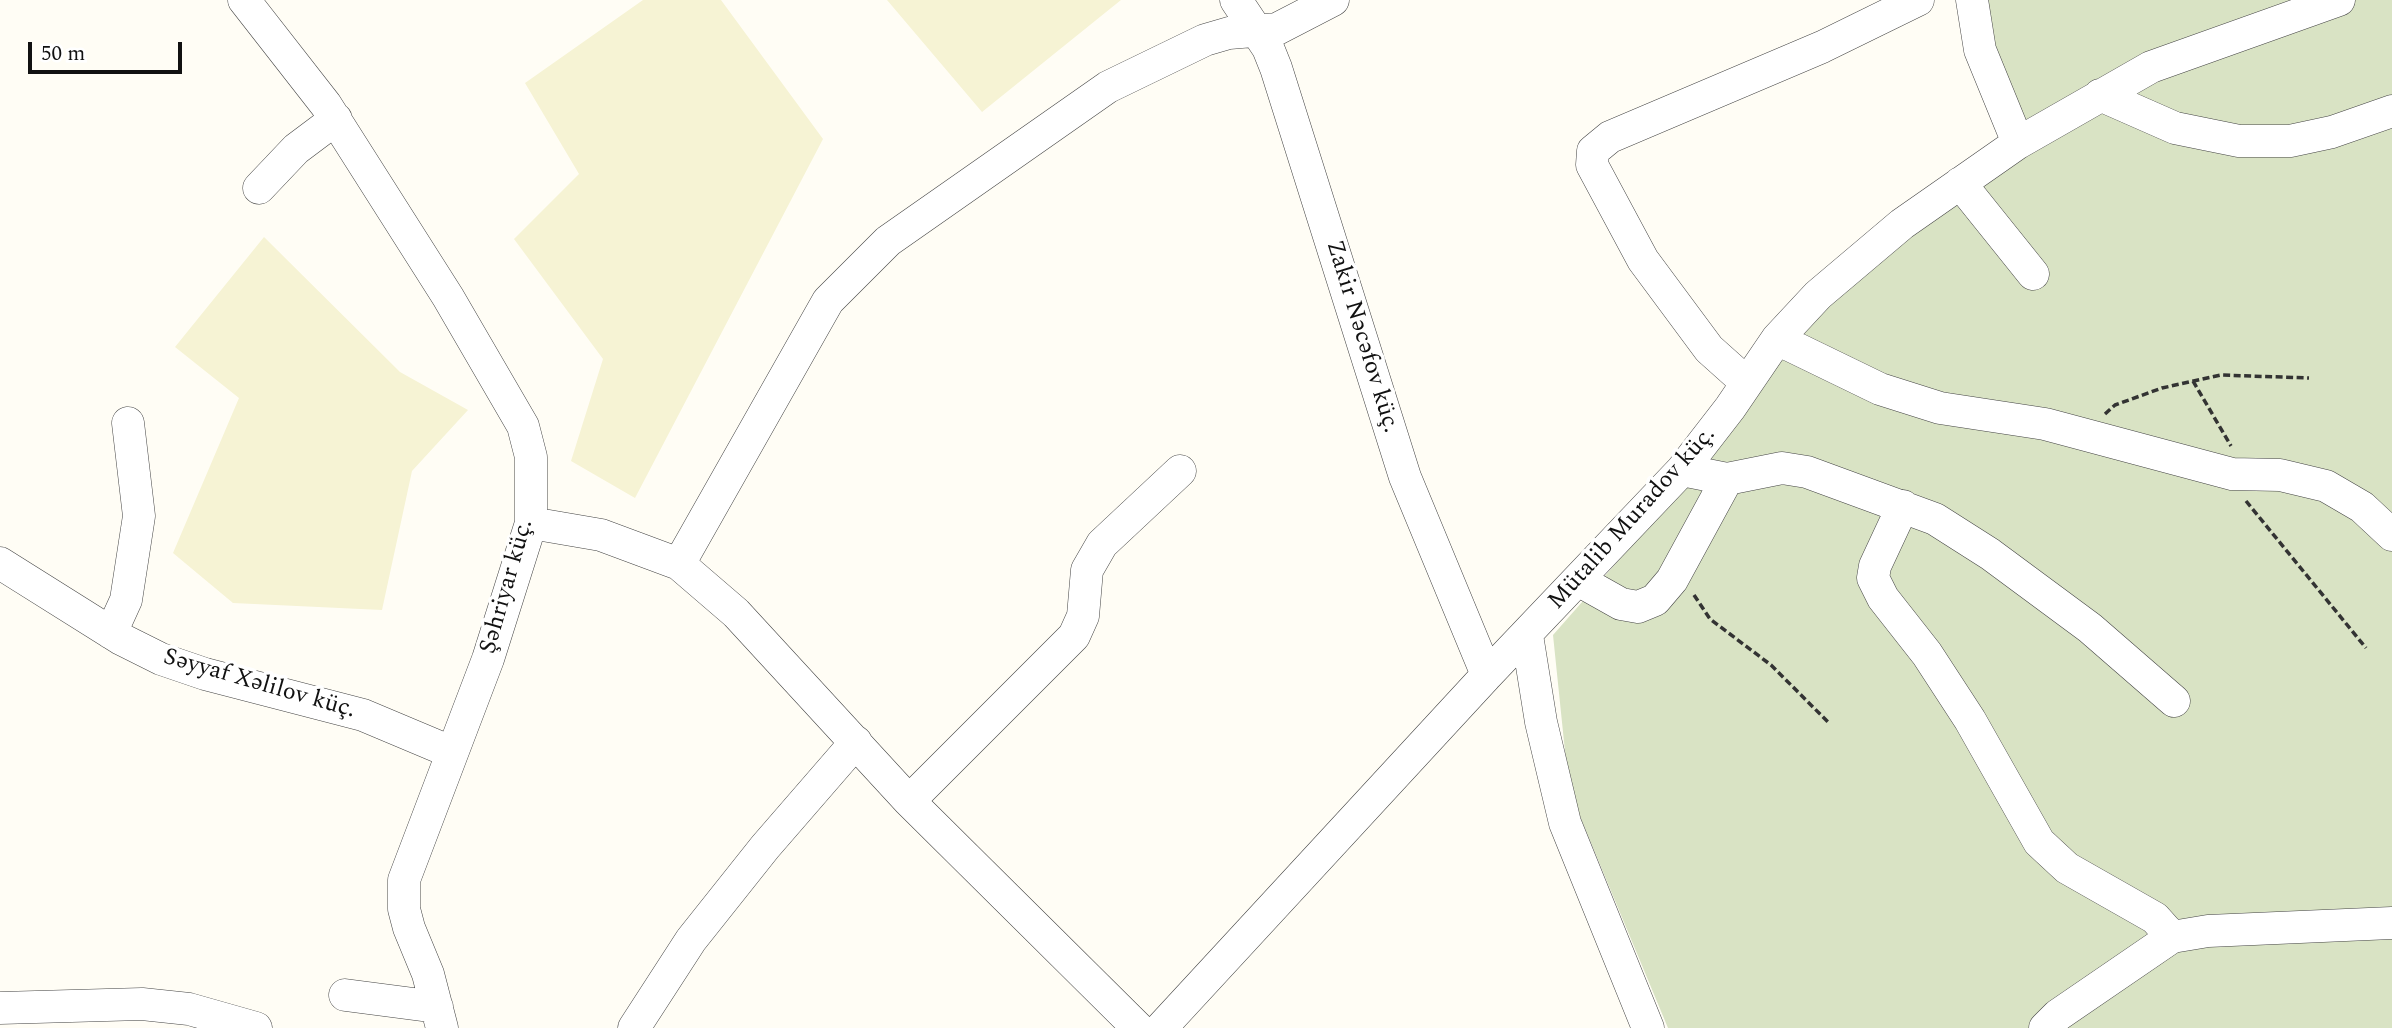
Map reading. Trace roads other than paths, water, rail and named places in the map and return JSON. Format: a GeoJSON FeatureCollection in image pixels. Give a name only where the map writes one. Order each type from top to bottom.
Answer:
{"type":"FeatureCollection","features":[{"type":"Feature","properties":{"kind":"street","name":"Şəhriyar küç."},"geometry":{"type":"LineString","coordinates":[[244,0],[288,52],[335,119],[448,297],[523,426],[531,457],[530,523],[488,659],[404,880],[404,909],[428,974],[440,1017]]}},
{"type":"Feature","properties":{"kind":"street","name":"Zakir Nəcəfov küç."},"geometry":{"type":"LineString","coordinates":[[1236,0],[1276,68],[1405,477],[1487,675]]}},
{"type":"Feature","properties":{"kind":"street"},"geometry":{"type":"LineString","coordinates":[[679,564],[828,301],[888,241],[1108,87],[1205,40],[1228,33],[1257,33],[1277,29],[1334,0]]}},
{"type":"Feature","properties":{"kind":"street"},"geometry":{"type":"LineString","coordinates":[[1747,383],[1709,349],[1643,260],[1592,165],[1593,151],[1610,137],[1822,47],[1918,0]]}},
{"type":"Feature","properties":{"kind":"street"},"geometry":{"type":"LineString","coordinates":[[1972,0],[1980,50],[2018,143]]}},
{"type":"Feature","properties":{"kind":"street","name":"Mütalib Muradov küç."},"geometry":{"type":"LineString","coordinates":[[1161,1028],[1487,675],[1580,581],[1682,470],[1777,339],[1818,295],[1902,224],[2018,143],[2100,95],[2151,67],[2339,0]]}},
{"type":"Feature","properties":{"kind":"street"},"geometry":{"type":"LineString","coordinates":[[2100,95],[2175,128],[2239,141],[2290,141],[2332,132],[2392,111]]}},
{"type":"Feature","properties":{"kind":"street"},"geometry":{"type":"LineString","coordinates":[[259,188],[296,149],[335,119]]}},
{"type":"Feature","properties":{"kind":"street"},"geometry":{"type":"LineString","coordinates":[[1960,183],[2033,274]]}},
{"type":"Feature","properties":{"kind":"street"},"geometry":{"type":"LineString","coordinates":[[1777,339],[1880,389],[1928,404],[2045,424],[2232,474],[2280,475],[2326,486],[2361,507],[2392,535]]}},
{"type":"Feature","properties":{"kind":"street"},"geometry":{"type":"LineString","coordinates":[[111,633],[126,600],[139,516],[128,423]]}},
{"type":"Feature","properties":{"kind":"street"},"geometry":{"type":"LineString","coordinates":[[1682,470],[1727,479],[1782,468],[1807,472],[1935,519],[1990,554],[2090,628],[2174,701]]}},
{"type":"Feature","properties":{"kind":"street"},"geometry":{"type":"LineString","coordinates":[[909,801],[1074,636],[1083,616],[1087,570],[1102,544],[1180,471]]}},
{"type":"Feature","properties":{"kind":"street"},"geometry":{"type":"LineString","coordinates":[[1580,581],[1621,604],[1638,607],[1654,600],[1672,580],[1727,479]]}},
{"type":"Feature","properties":{"kind":"street"},"geometry":{"type":"LineString","coordinates":[[1903,506],[1875,566],[1873,578],[1883,598],[1927,654],[1970,720],[2039,842],[2067,868],[2092,885],[2155,918],[2172,937]]}},
{"type":"Feature","properties":{"kind":"street"},"geometry":{"type":"LineString","coordinates":[[530,523],[601,536],[679,564],[736,613],[909,801],[1138,1028]]}},
{"type":"Feature","properties":{"kind":"street","name":"Səyyaf Xəlilov küç."},"geometry":{"type":"LineString","coordinates":[[0,563],[111,633],[161,659],[363,715],[451,752]]}},
{"type":"Feature","properties":{"kind":"street"},"geometry":{"type":"LineString","coordinates":[[1527,635],[1541,722],[1565,823],[1648,1028]]}},
{"type":"Feature","properties":{"kind":"street"},"geometry":{"type":"LineString","coordinates":[[634,1028],[691,940],[765,847],[856,742]]}},
{"type":"Feature","properties":{"kind":"street"},"geometry":{"type":"LineString","coordinates":[[2045,1028],[2058,1015],[2172,937],[2208,931],[2392,923]]}},
{"type":"Feature","properties":{"kind":"street"},"geometry":{"type":"LineString","coordinates":[[345,995],[440,1017]]}},
{"type":"Feature","properties":{"kind":"street"},"geometry":{"type":"LineString","coordinates":[[0,1008],[142,1004],[189,1009],[256,1028]]}}]}
